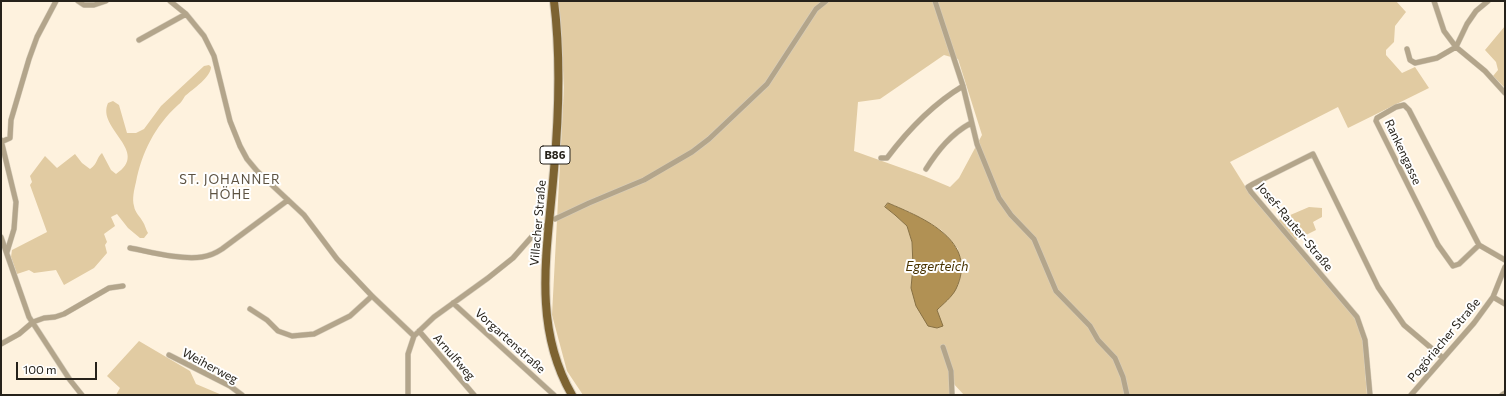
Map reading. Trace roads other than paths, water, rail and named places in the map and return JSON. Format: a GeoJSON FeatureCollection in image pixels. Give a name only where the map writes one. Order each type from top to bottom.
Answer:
{"type":"FeatureCollection","features":[{"type":"Feature","properties":{"kind":"main road","name":"Villacher Straße"},"geometry":{"type":"LineString","coordinates":[[554,1],[558,43],[557,122],[546,268],[546,310],[552,345],[566,385],[572,395]]}},
{"type":"Feature","properties":{"kind":"street"},"geometry":{"type":"LineString","coordinates":[[7,252],[14,229],[16,202],[1,141],[10,138],[11,120],[29,59],[37,37],[56,1]]}},
{"type":"Feature","properties":{"kind":"street"},"geometry":{"type":"LineString","coordinates":[[78,1],[84,5],[94,5],[106,1]]}},
{"type":"Feature","properties":{"kind":"street"},"geometry":{"type":"LineString","coordinates":[[171,1],[186,14],[204,36],[214,56],[230,121],[247,159],[257,171],[304,215],[338,259],[372,296],[414,336]]}},
{"type":"Feature","properties":{"kind":"street"},"geometry":{"type":"LineString","coordinates":[[555,219],[644,180],[692,152],[709,139],[767,84],[816,9],[826,1]]}},
{"type":"Feature","properties":{"kind":"street"},"geometry":{"type":"LineString","coordinates":[[935,1],[963,86],[971,122],[978,144],[999,198],[1011,215],[1034,239],[1056,291],[1090,326],[1098,340],[1115,358],[1123,377],[1127,395]]}},
{"type":"Feature","properties":{"kind":"street"},"geometry":{"type":"LineString","coordinates":[[1434,1],[1444,31],[1456,47],[1485,71],[1505,93]]}},
{"type":"Feature","properties":{"kind":"street"},"geometry":{"type":"LineString","coordinates":[[1407,49],[1410,60],[1415,63],[1437,58],[1456,47],[1467,24],[1476,11],[1488,1]]}},
{"type":"Feature","properties":{"kind":"street"},"geometry":{"type":"LineString","coordinates":[[138,40],[186,14]]}},
{"type":"Feature","properties":{"kind":"street"},"geometry":{"type":"LineString","coordinates":[[881,158],[887,158],[906,134],[949,95],[963,86]]}},
{"type":"Feature","properties":{"kind":"street","name":"Rankengasse"},"geometry":{"type":"LineString","coordinates":[[1404,105],[1409,110],[1479,245],[1459,264],[1453,266],[1438,245],[1376,121],[1377,118],[1396,107],[1404,105]]}},
{"type":"Feature","properties":{"kind":"street"},"geometry":{"type":"LineString","coordinates":[[926,169],[937,151],[959,129],[971,122]]}},
{"type":"Feature","properties":{"kind":"street","name":"Josef-Rauter-Straße"},"geometry":{"type":"LineString","coordinates":[[1370,395],[1366,340],[1357,317],[1251,192],[1248,187],[1253,184],[1313,154],[1378,287],[1404,325],[1442,358]]}},
{"type":"Feature","properties":{"kind":"street"},"geometry":{"type":"LineString","coordinates":[[130,248],[169,255],[201,257],[211,255],[222,249],[288,200]]}},
{"type":"Feature","properties":{"kind":"street"},"geometry":{"type":"LineString","coordinates":[[408,395],[408,354],[414,336],[434,317],[513,258],[536,232],[544,226]]}},
{"type":"Feature","properties":{"kind":"street"},"geometry":{"type":"LineString","coordinates":[[1,237],[23,299],[33,322],[70,380],[82,395]]}},
{"type":"Feature","properties":{"kind":"street"},"geometry":{"type":"LineString","coordinates":[[1479,245],[1505,260]]}},
{"type":"Feature","properties":{"kind":"street","name":"Pogöriacher Straße"},"geometry":{"type":"LineString","coordinates":[[1411,395],[1474,323],[1493,297],[1505,267]]}},
{"type":"Feature","properties":{"kind":"street"},"geometry":{"type":"LineString","coordinates":[[1,344],[19,334],[33,322],[64,314],[109,288],[123,286]]}},
{"type":"Feature","properties":{"kind":"street"},"geometry":{"type":"LineString","coordinates":[[250,310],[266,320],[278,331],[292,336],[314,334],[350,316],[372,296]]}},
{"type":"Feature","properties":{"kind":"street","name":"Pogöriacher Straße"},"geometry":{"type":"LineString","coordinates":[[1493,297],[1505,304]]}},
{"type":"Feature","properties":{"kind":"street","name":"Vorgartenstraße"},"geometry":{"type":"LineString","coordinates":[[452,303],[554,395]]}},
{"type":"Feature","properties":{"kind":"street","name":"Arnulfweg"},"geometry":{"type":"LineString","coordinates":[[419,331],[474,395]]}},
{"type":"Feature","properties":{"kind":"street"},"geometry":{"type":"LineString","coordinates":[[943,348],[951,371],[952,395]]}},
{"type":"Feature","properties":{"kind":"street","name":"Weiherweg"},"geometry":{"type":"LineString","coordinates":[[168,355],[230,386],[242,395]]}},
{"type":"Feature","properties":{"kind":"water","name":"Eggerteich"},"geometry":{"type":"Polygon","coordinates":[[[888,203],[931,224],[944,234],[954,245],[960,257],[961,272],[956,289],[950,298],[937,310],[943,326],[937,328],[928,326],[916,306],[911,288],[913,266],[912,242],[907,226],[885,207],[888,203]]]}},
{"type":"Feature","properties":{"kind":"district","name":"ST. JOHANNER HÖHE"},"geometry":{"type":"Point","coordinates":[230,188]}}]}
